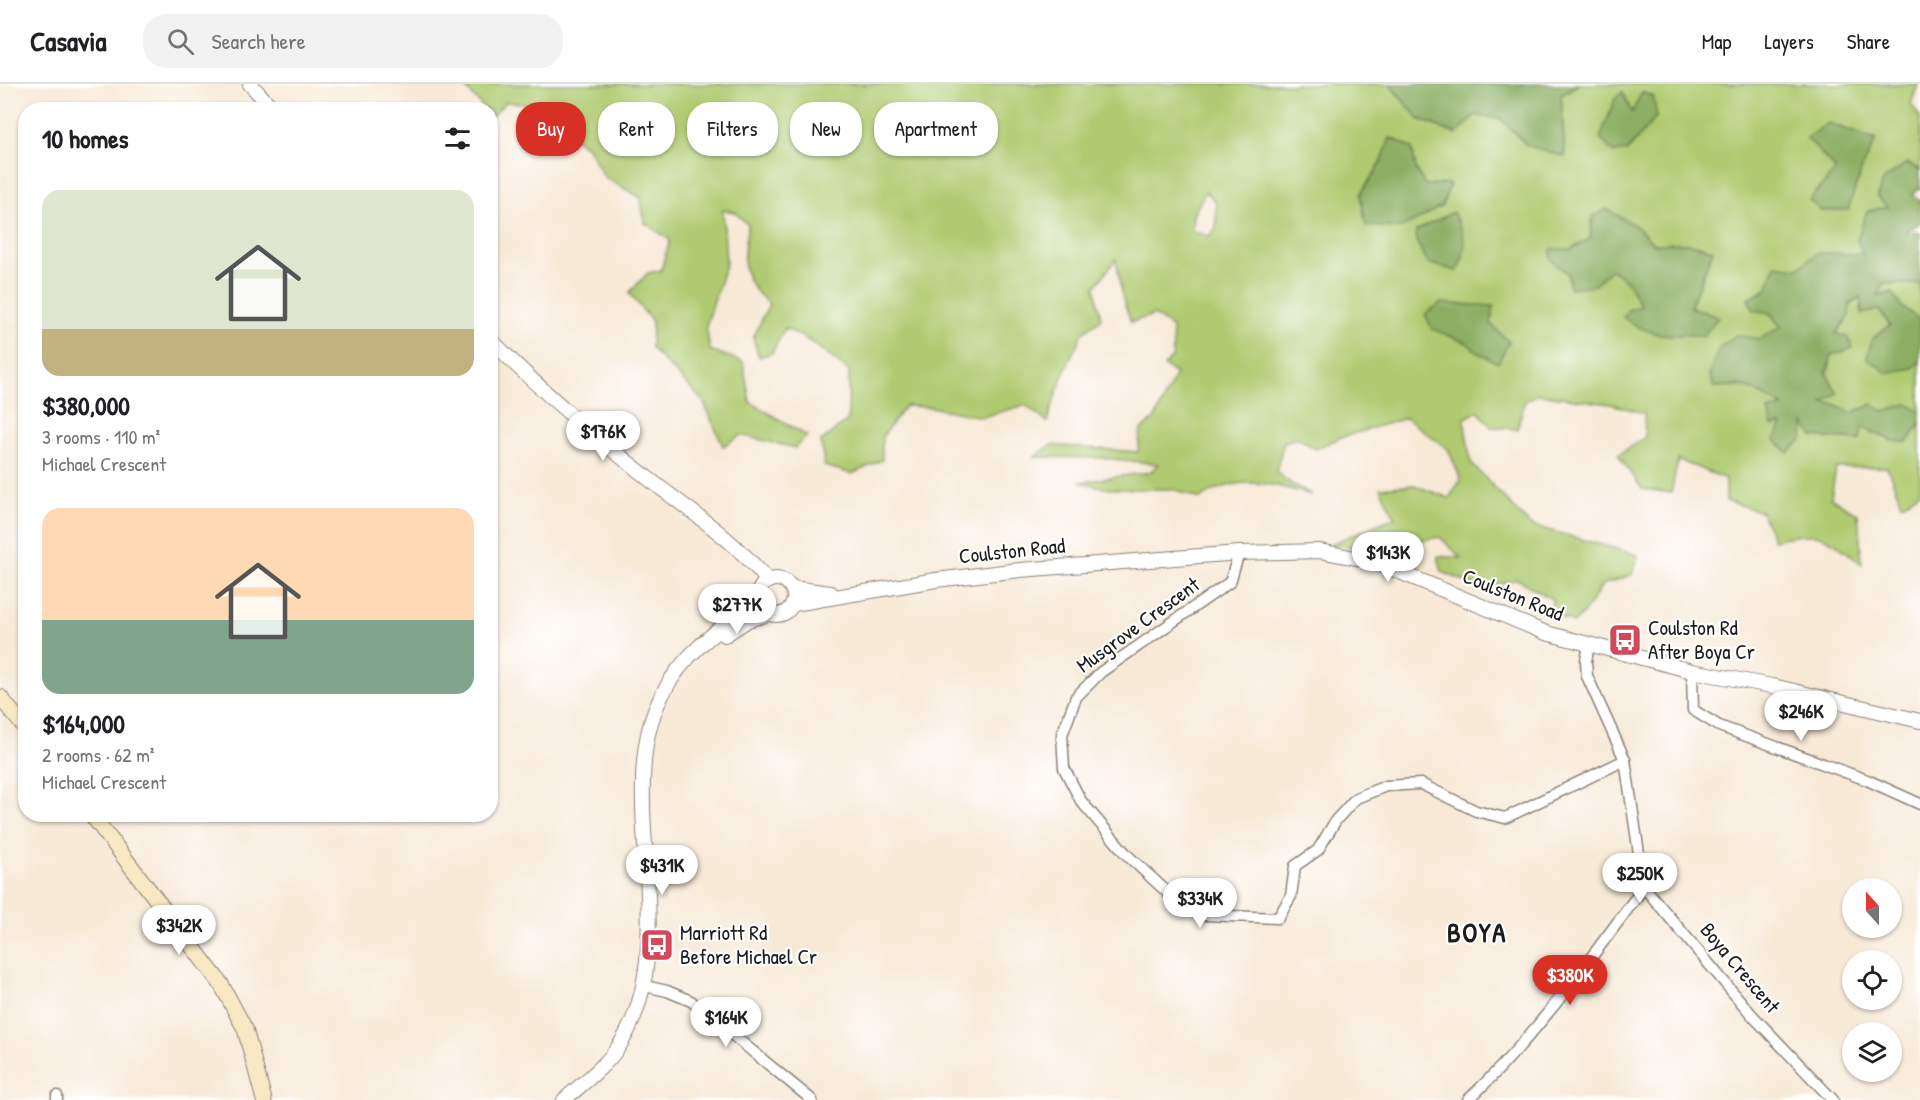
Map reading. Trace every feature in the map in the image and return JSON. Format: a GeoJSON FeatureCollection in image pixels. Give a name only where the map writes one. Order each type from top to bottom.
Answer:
{"type":"FeatureCollection","features":[{"type":"Feature","properties":{"kind":"main road"},"geometry":{"type":"LineString","coordinates":[[0,696],[18,719]]}},
{"type":"Feature","properties":{"kind":"main road"},"geometry":{"type":"LineString","coordinates":[[97,822],[221,984],[242,1022],[264,1100]]}},
{"type":"Feature","properties":{"kind":"street"},"geometry":{"type":"LineString","coordinates":[[250,84],[267,102]]}},
{"type":"Feature","properties":{"kind":"street"},"geometry":{"type":"LineString","coordinates":[[498,347],[531,381],[603,443],[744,555],[762,590],[768,614]]}},
{"type":"Feature","properties":{"kind":"street","name":"Coulston Road"},"geometry":{"type":"LineString","coordinates":[[794,604],[839,594],[1020,570],[1239,553],[1320,551],[1376,562],[1546,633],[1692,671],[1776,687],[1920,721]]}},
{"type":"Feature","properties":{"kind":"street","name":"Musgrove Crescent"},"geometry":{"type":"LineString","coordinates":[[1239,553],[1230,582],[1101,672],[1077,697],[1062,735],[1065,768],[1081,801],[1127,855],[1168,893],[1204,915],[1278,918],[1291,896],[1296,866],[1318,850],[1336,820],[1356,798],[1386,786],[1421,784],[1476,811],[1505,818],[1625,760]]}},
{"type":"Feature","properties":{"kind":"street"},"geometry":{"type":"LineString","coordinates":[[564,1100],[597,1071],[618,1047],[638,1010],[645,986],[648,938],[642,766],[653,716],[662,694],[676,672],[695,652],[700,642],[762,590],[782,579],[792,588],[794,604],[786,613],[768,614],[748,620],[702,651],[695,652]]}},
{"type":"Feature","properties":{"kind":"street","name":"Coulston Road"},"geometry":{"type":"LineString","coordinates":[[792,588],[839,594]]}},
{"type":"Feature","properties":{"kind":"street"},"geometry":{"type":"LineString","coordinates":[[1468,1100],[1496,1074],[1589,960],[1644,887],[1625,760],[1592,692],[1586,661],[1589,645]]}},
{"type":"Feature","properties":{"kind":"street"},"geometry":{"type":"LineString","coordinates":[[1692,671],[1694,710],[1719,726],[1867,780],[1920,804]]}},
{"type":"Feature","properties":{"kind":"street","name":"Boya Crescent"},"geometry":{"type":"LineString","coordinates":[[1644,887],[1752,1015],[1833,1100]]}},
{"type":"Feature","properties":{"kind":"street"},"geometry":{"type":"LineString","coordinates":[[645,986],[667,991],[691,1001],[812,1100]]}},
{"type":"Feature","properties":{"kind":"green space"},"geometry":{"type":"Polygon","coordinates":[[[462,84],[1389,84],[1419,119],[1456,134],[1475,115],[1501,119],[1527,145],[1565,156],[1561,95],[1579,84],[1918,84],[1911,104],[1920,117],[1920,170],[1907,163],[1888,207],[1863,254],[1838,256],[1803,266],[1748,299],[1770,312],[1781,327],[1759,339],[1714,387],[1743,387],[1767,396],[1784,407],[1768,411],[1804,423],[1814,437],[1860,440],[1861,427],[1893,441],[1907,442],[1920,425],[1920,492],[1902,504],[1887,467],[1836,468],[1831,498],[1858,514],[1862,564],[1839,546],[1822,537],[1803,535],[1773,540],[1762,512],[1726,501],[1726,479],[1678,460],[1671,493],[1642,489],[1618,455],[1645,437],[1644,413],[1610,404],[1538,394],[1525,401],[1517,429],[1491,427],[1478,411],[1464,419],[1471,463],[1530,525],[1638,555],[1632,575],[1602,585],[1586,610],[1574,623],[1551,613],[1552,599],[1517,579],[1483,589],[1442,572],[1438,556],[1461,558],[1440,537],[1411,542],[1386,552],[1331,544],[1395,517],[1380,488],[1414,485],[1449,498],[1461,480],[1448,449],[1406,418],[1339,438],[1316,449],[1298,438],[1284,442],[1276,471],[1287,481],[1312,495],[1283,487],[1241,483],[1214,491],[1200,499],[1173,489],[1109,489],[1080,482],[1150,472],[1158,464],[1103,458],[1034,457],[1051,445],[1138,452],[1141,430],[1155,418],[1176,374],[1164,366],[1173,356],[1172,328],[1154,315],[1131,322],[1122,296],[1116,259],[1095,287],[1101,319],[1083,332],[1063,374],[1047,422],[1025,405],[982,417],[930,407],[905,406],[882,437],[882,460],[852,474],[824,466],[821,441],[848,420],[849,371],[808,340],[785,328],[772,353],[759,357],[753,338],[769,304],[752,286],[745,269],[744,249],[748,225],[735,212],[723,210],[726,263],[706,326],[710,350],[743,362],[750,402],[807,436],[795,448],[741,435],[723,446],[703,401],[651,348],[652,321],[629,293],[648,273],[661,270],[670,240],[645,223],[640,197],[605,178],[586,146],[586,102],[506,102],[498,110],[498,102],[479,102],[462,84]],[[1391,138],[1381,163],[1360,195],[1401,228],[1442,206],[1450,185],[1425,185],[1416,170],[1412,148],[1391,138]],[[1807,138],[1836,170],[1810,200],[1861,171],[1875,139],[1807,138]],[[1206,191],[1193,215],[1192,231],[1209,236],[1216,228],[1216,203],[1206,191]],[[1593,217],[1590,239],[1571,249],[1568,274],[1570,287],[1610,269],[1627,281],[1641,306],[1718,317],[1690,307],[1713,250],[1688,243],[1654,244],[1635,225],[1593,217]]]}},
{"type":"Feature","properties":{"kind":"green space"},"geometry":{"type":"Polygon","coordinates":[[[1389,84],[1579,84],[1561,95],[1565,157],[1527,145],[1501,119],[1475,115],[1457,134],[1419,119],[1389,84]]]}},
{"type":"Feature","properties":{"kind":"green space"},"geometry":{"type":"Polygon","coordinates":[[[1622,92],[1632,112],[1642,92],[1653,96],[1657,116],[1627,151],[1614,153],[1600,138],[1615,99],[1622,92]]]}},
{"type":"Feature","properties":{"kind":"green space"},"geometry":{"type":"Polygon","coordinates":[[[1828,123],[1876,140],[1861,171],[1848,210],[1821,211],[1809,200],[1836,170],[1807,138],[1828,123]]]}},
{"type":"Feature","properties":{"kind":"green space"},"geometry":{"type":"Polygon","coordinates":[[[1390,138],[1412,148],[1416,170],[1425,185],[1450,184],[1442,206],[1414,222],[1401,228],[1366,226],[1360,195],[1381,163],[1390,138]]]}},
{"type":"Feature","properties":{"kind":"green space"},"geometry":{"type":"Polygon","coordinates":[[[1907,163],[1920,170],[1920,189],[1917,189],[1913,195],[1920,200],[1920,223],[1907,231],[1920,233],[1920,284],[1883,284],[1877,297],[1892,292],[1901,306],[1920,320],[1920,361],[1913,368],[1887,373],[1867,358],[1872,339],[1890,325],[1879,310],[1862,314],[1860,297],[1850,303],[1849,316],[1836,334],[1847,336],[1853,348],[1832,355],[1826,373],[1838,393],[1823,403],[1835,404],[1852,413],[1873,404],[1883,411],[1908,404],[1920,412],[1920,425],[1907,442],[1893,441],[1862,427],[1860,440],[1813,437],[1804,423],[1803,439],[1788,453],[1774,439],[1782,425],[1772,426],[1768,411],[1783,406],[1742,385],[1714,387],[1709,374],[1719,348],[1736,335],[1759,339],[1781,327],[1770,313],[1754,310],[1748,299],[1767,290],[1775,265],[1798,268],[1817,253],[1863,254],[1857,240],[1867,211],[1888,207],[1877,197],[1882,181],[1907,163]]]}},
{"type":"Feature","properties":{"kind":"green space"},"geometry":{"type":"Polygon","coordinates":[[[1606,209],[1635,225],[1654,244],[1688,243],[1713,250],[1690,307],[1718,317],[1704,335],[1671,335],[1652,332],[1642,329],[1623,317],[1628,310],[1641,306],[1627,281],[1611,269],[1595,285],[1570,288],[1568,274],[1551,260],[1551,249],[1571,249],[1590,239],[1593,217],[1606,209]]]}},
{"type":"Feature","properties":{"kind":"green space"},"geometry":{"type":"Polygon","coordinates":[[[1453,212],[1461,228],[1465,247],[1457,271],[1428,263],[1417,243],[1416,231],[1453,212]]]}},
{"type":"Feature","properties":{"kind":"green space"},"geometry":{"type":"Polygon","coordinates":[[[1883,283],[1920,284],[1920,320],[1901,306],[1892,292],[1877,297],[1883,283]]]}},
{"type":"Feature","properties":{"kind":"green space"},"geometry":{"type":"Polygon","coordinates":[[[1861,297],[1879,310],[1890,325],[1872,339],[1913,368],[1920,361],[1920,412],[1908,404],[1883,411],[1873,404],[1852,413],[1835,404],[1822,403],[1836,334],[1849,316],[1850,303],[1861,297]]]}},
{"type":"Feature","properties":{"kind":"green space"},"geometry":{"type":"Polygon","coordinates":[[[1441,303],[1494,306],[1491,324],[1509,342],[1498,363],[1480,354],[1467,343],[1432,329],[1425,314],[1441,303]]]}},
{"type":"Feature","properties":{"kind":"place","name":"Coulston Rd After Boya Cr"},"geometry":{"type":"Point","coordinates":[1625,640]}},
{"type":"Feature","properties":{"kind":"place","name":"Marriott Rd Before Michael Cr"},"geometry":{"type":"Point","coordinates":[657,945]}},
{"type":"Feature","properties":{"kind":"district","name":"BOYA"},"geometry":{"type":"Point","coordinates":[1477,933]}}]}
